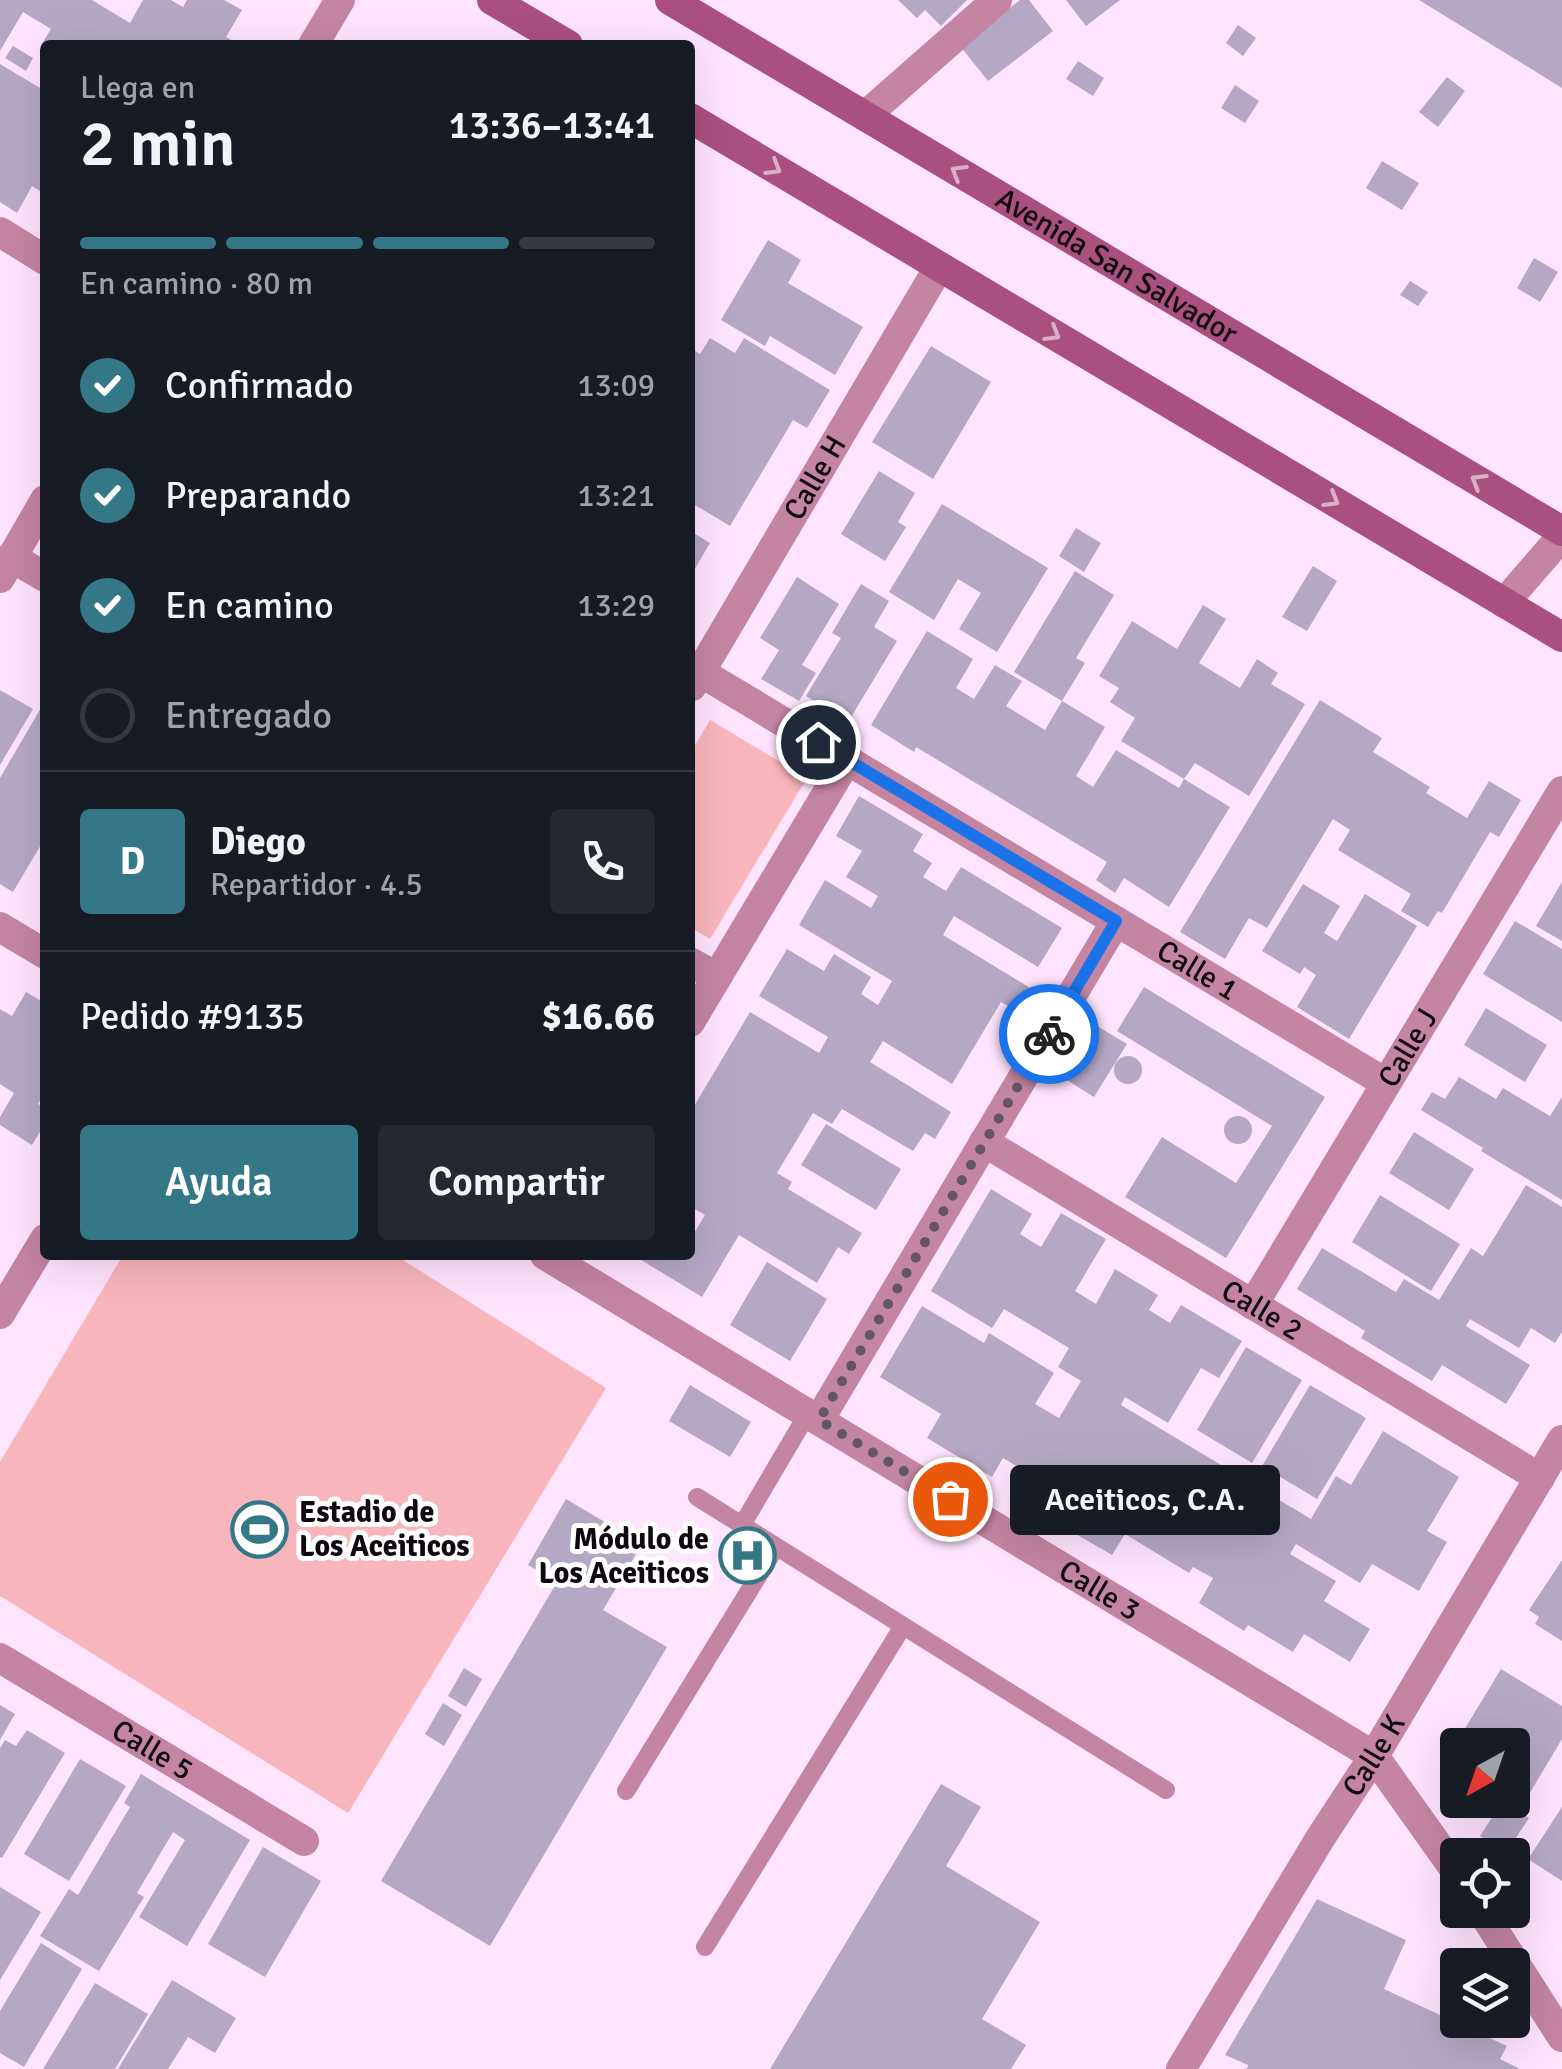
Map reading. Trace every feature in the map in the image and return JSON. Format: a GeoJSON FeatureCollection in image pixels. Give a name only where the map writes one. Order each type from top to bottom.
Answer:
{"type":"FeatureCollection","features":[{"type":"Feature","properties":{"kind":"street"},"geometry":{"type":"LineString","coordinates":[[317,40],[340,0]]}},
{"type":"Feature","properties":{"kind":"street"},"geometry":{"type":"LineString","coordinates":[[492,0],[560,40]]}},
{"type":"Feature","properties":{"kind":"street","name":"Avenida San Salvador"},"geometry":{"type":"LineString","coordinates":[[670,0],[1562,533]]}},
{"type":"Feature","properties":{"kind":"street"},"geometry":{"type":"LineString","coordinates":[[865,116],[997,0]]}},
{"type":"Feature","properties":{"kind":"street"},"geometry":{"type":"LineString","coordinates":[[695,121],[1562,637]]}},
{"type":"Feature","properties":{"kind":"street"},"geometry":{"type":"LineString","coordinates":[[0,232],[40,257]]}},
{"type":"Feature","properties":{"kind":"street","name":"Calle H"},"geometry":{"type":"LineString","coordinates":[[695,681],[939,266]]}},
{"type":"Feature","properties":{"kind":"street"},"geometry":{"type":"LineString","coordinates":[[40,509],[4,570],[40,576]]}},
{"type":"Feature","properties":{"kind":"street"},"geometry":{"type":"LineString","coordinates":[[1504,603],[1562,533]]}},
{"type":"Feature","properties":{"kind":"street","name":"Calle 1"},"geometry":{"type":"LineString","coordinates":[[695,681],[848,760],[1386,1083]]}},
{"type":"Feature","properties":{"kind":"street"},"geometry":{"type":"LineString","coordinates":[[695,1014],[848,760]]}},
{"type":"Feature","properties":{"kind":"street","name":"Calle J"},"geometry":{"type":"LineString","coordinates":[[1253,1305],[1562,790]]}},
{"type":"Feature","properties":{"kind":"street"},"geometry":{"type":"LineString","coordinates":[[814,1417],[1116,921]]}},
{"type":"Feature","properties":{"kind":"street"},"geometry":{"type":"LineString","coordinates":[[0,927],[40,951]]}},
{"type":"Feature","properties":{"kind":"street"},"geometry":{"type":"LineString","coordinates":[[695,965],[716,978]]}},
{"type":"Feature","properties":{"kind":"street","name":"Calle 2"},"geometry":{"type":"LineString","coordinates":[[984,1142],[1540,1478]]}},
{"type":"Feature","properties":{"kind":"street"},"geometry":{"type":"LineString","coordinates":[[0,1314],[40,1247]]}},
{"type":"Feature","properties":{"kind":"street","name":"Calle 3"},"geometry":{"type":"LineString","coordinates":[[555,1260],[1374,1756],[1440,1849]]}},
{"type":"Feature","properties":{"kind":"street","name":"Calle K"},"geometry":{"type":"LineString","coordinates":[[1181,2069],[1562,1440]]}},
{"type":"Feature","properties":{"kind":"street","name":"Calle 5"},"geometry":{"type":"LineString","coordinates":[[0,1658],[304,1841]]}},
{"type":"Feature","properties":{"kind":"street"},"geometry":{"type":"LineString","coordinates":[[1492,1928],[1562,2037]]}},
{"type":"Feature","properties":{"kind":"lane"},"geometry":{"type":"LineString","coordinates":[[742,1525],[814,1417]]}},
{"type":"Feature","properties":{"kind":"lane"},"geometry":{"type":"LineString","coordinates":[[698,1498],[1166,1790]]}},
{"type":"Feature","properties":{"kind":"lane"},"geometry":{"type":"LineString","coordinates":[[626,1791],[776,1547]]}},
{"type":"Feature","properties":{"kind":"lane"},"geometry":{"type":"LineString","coordinates":[[705,1947],[904,1626]]}},
{"type":"Feature","properties":{"kind":"shaded area"},"geometry":{"type":"Polygon","coordinates":[[[710,720],[807,778],[710,939],[695,930],[695,746],[710,720]]]}},
{"type":"Feature","properties":{"kind":"shaded area","name":"Estadio de Los Aceiticos"},"geometry":{"type":"Polygon","coordinates":[[[120,1260],[403,1260],[606,1388],[348,1813],[0,1596],[0,1462],[120,1260]]]}},
{"type":"Feature","properties":{"kind":"building"},"geometry":{"type":"Polygon","coordinates":[[[0,0],[92,0],[130,23],[143,0],[171,0],[183,7],[187,0],[224,0],[242,10],[226,37],[231,40],[44,40],[51,29],[23,12],[0,51],[0,0]]]}},
{"type":"Feature","properties":{"kind":"building"},"geometry":{"type":"Polygon","coordinates":[[[898,0],[967,0],[941,26],[925,10],[917,18],[898,0]]]}},
{"type":"Feature","properties":{"kind":"building"},"geometry":{"type":"Polygon","coordinates":[[[1020,0],[1029,0],[1053,31],[988,81],[960,46],[1020,0]]]}},
{"type":"Feature","properties":{"kind":"building"},"geometry":{"type":"Polygon","coordinates":[[[1066,0],[1120,0],[1086,26],[1066,0]]]}},
{"type":"Feature","properties":{"kind":"building"},"geometry":{"type":"Polygon","coordinates":[[[1419,0],[1562,0],[1562,88],[1419,0]]]}},
{"type":"Feature","properties":{"kind":"building"},"geometry":{"type":"Polygon","coordinates":[[[1238,25],[1256,38],[1243,56],[1226,43],[1238,25]]]}},
{"type":"Feature","properties":{"kind":"building"},"geometry":{"type":"Polygon","coordinates":[[[13,46],[33,58],[26,71],[5,58],[13,46]]]}},
{"type":"Feature","properties":{"kind":"building"},"geometry":{"type":"Polygon","coordinates":[[[1078,61],[1104,78],[1093,96],[1066,79],[1078,61]]]}},
{"type":"Feature","properties":{"kind":"building"},"geometry":{"type":"Polygon","coordinates":[[[0,64],[40,88],[40,191],[32,186],[17,213],[0,202],[0,64]]]}},
{"type":"Feature","properties":{"kind":"building"},"geometry":{"type":"Polygon","coordinates":[[[1447,77],[1465,91],[1438,127],[1419,112],[1447,77]]]}},
{"type":"Feature","properties":{"kind":"building"},"geometry":{"type":"Polygon","coordinates":[[[1235,85],[1259,101],[1245,123],[1221,108],[1235,85]]]}},
{"type":"Feature","properties":{"kind":"building"},"geometry":{"type":"Polygon","coordinates":[[[1382,161],[1419,183],[1402,210],[1366,188],[1382,161]]]}},
{"type":"Feature","properties":{"kind":"building"},"geometry":{"type":"Polygon","coordinates":[[[768,240],[801,260],[788,283],[863,327],[835,375],[770,336],[765,346],[721,320],[768,240]]]}},
{"type":"Feature","properties":{"kind":"building"},"geometry":{"type":"Polygon","coordinates":[[[1534,258],[1558,272],[1540,302],[1517,288],[1534,258]]]}},
{"type":"Feature","properties":{"kind":"building"},"geometry":{"type":"Polygon","coordinates":[[[1410,281],[1428,292],[1418,306],[1400,295],[1410,281]]]}},
{"type":"Feature","properties":{"kind":"building"},"geometry":{"type":"Polygon","coordinates":[[[710,338],[735,353],[744,338],[830,390],[807,428],[793,420],[730,526],[695,505],[695,351],[700,354],[710,338]]]}},
{"type":"Feature","properties":{"kind":"building"},"geometry":{"type":"Polygon","coordinates":[[[931,346],[991,382],[933,479],[872,442],[931,346]]]}},
{"type":"Feature","properties":{"kind":"building"},"geometry":{"type":"Polygon","coordinates":[[[879,471],[915,493],[898,522],[906,527],[885,561],[841,534],[879,471]]]}},
{"type":"Feature","properties":{"kind":"building"},"geometry":{"type":"Polygon","coordinates":[[[942,504],[1048,568],[997,652],[959,629],[981,593],[958,579],[934,620],[889,592],[942,504]]]}},
{"type":"Feature","properties":{"kind":"building"},"geometry":{"type":"Polygon","coordinates":[[[1076,528],[1101,543],[1084,572],[1059,556],[1076,528]]]}},
{"type":"Feature","properties":{"kind":"building"},"geometry":{"type":"Polygon","coordinates":[[[695,534],[710,543],[695,568],[695,534]]]}},
{"type":"Feature","properties":{"kind":"building"},"geometry":{"type":"Polygon","coordinates":[[[1313,566],[1337,581],[1307,631],[1282,617],[1313,566]]]}},
{"type":"Feature","properties":{"kind":"building"},"geometry":{"type":"Polygon","coordinates":[[[1075,571],[1114,595],[1076,658],[1085,663],[1062,701],[1014,672],[1075,571]]]}},
{"type":"Feature","properties":{"kind":"building"},"geometry":{"type":"Polygon","coordinates":[[[797,577],[839,604],[802,665],[816,673],[799,701],[761,679],[779,650],[760,638],[797,577]]]}},
{"type":"Feature","properties":{"kind":"building"},"geometry":{"type":"Polygon","coordinates":[[[861,584],[889,601],[874,627],[897,641],[848,722],[806,696],[841,638],[832,633],[861,584]]]}},
{"type":"Feature","properties":{"kind":"building"},"geometry":{"type":"Polygon","coordinates":[[[1203,605],[1226,619],[1199,663],[1240,688],[1257,659],[1278,673],[1271,684],[1305,704],[1249,796],[1195,763],[1184,779],[1121,741],[1135,718],[1110,702],[1119,688],[1099,676],[1132,621],[1177,649],[1203,605]]]}},
{"type":"Feature","properties":{"kind":"building"},"geometry":{"type":"Polygon","coordinates":[[[927,631],[973,659],[956,688],[974,699],[995,665],[1022,681],[1006,706],[1045,730],[1062,701],[1105,727],[1076,776],[1093,787],[1116,750],[1179,788],[1184,779],[1230,807],[1169,907],[1124,878],[1115,893],[1096,880],[1107,862],[916,747],[914,752],[871,725],[927,631]]]}},
{"type":"Feature","properties":{"kind":"building"},"geometry":{"type":"Polygon","coordinates":[[[0,690],[33,709],[0,765],[0,690]]]}},
{"type":"Feature","properties":{"kind":"building"},"geometry":{"type":"Polygon","coordinates":[[[1320,700],[1382,738],[1373,752],[1430,787],[1426,793],[1467,818],[1489,781],[1521,800],[1499,837],[1490,832],[1442,913],[1438,911],[1428,927],[1401,911],[1411,894],[1338,850],[1350,830],[1333,819],[1267,928],[1249,918],[1225,959],[1180,932],[1320,700]]]}},
{"type":"Feature","properties":{"kind":"building"},"geometry":{"type":"Polygon","coordinates":[[[40,710],[40,846],[13,892],[0,884],[0,778],[40,710]]]}},
{"type":"Feature","properties":{"kind":"building"},"geometry":{"type":"Polygon","coordinates":[[[859,796],[923,834],[913,851],[932,863],[923,877],[946,891],[961,867],[1062,928],[1038,967],[954,916],[943,935],[1037,992],[1023,1015],[1001,1002],[952,1084],[883,1041],[870,1062],[951,1112],[935,1139],[925,1133],[913,1151],[842,1109],[832,1124],[813,1113],[777,1173],[792,1182],[788,1189],[862,1233],[849,1254],[838,1247],[817,1283],[739,1235],[702,1297],[641,1260],[695,1260],[695,1232],[705,1215],[695,1209],[695,1105],[750,1012],[819,1053],[828,1037],[759,996],[787,949],[824,971],[834,954],[871,977],[861,994],[878,1005],[892,981],[799,925],[825,880],[871,908],[878,896],[846,877],[862,851],[836,836],[859,796]]]}},
{"type":"Feature","properties":{"kind":"building"},"geometry":{"type":"Polygon","coordinates":[[[1562,882],[1562,941],[1536,926],[1562,882]]]}},
{"type":"Feature","properties":{"kind":"building"},"geometry":{"type":"Polygon","coordinates":[[[1303,884],[1340,906],[1324,933],[1337,941],[1365,894],[1417,926],[1349,1039],[1297,1007],[1316,975],[1304,967],[1300,974],[1262,951],[1303,884]]]}},
{"type":"Feature","properties":{"kind":"building"},"geometry":{"type":"Polygon","coordinates":[[[1515,921],[1562,949],[1562,1022],[1483,974],[1515,921]]]}},
{"type":"Feature","properties":{"kind":"building"},"geometry":{"type":"Polygon","coordinates":[[[1144,987],[1325,1097],[1226,1258],[1125,1197],[1162,1137],[1236,1183],[1272,1126],[1117,1031],[1144,987]]]}},
{"type":"Feature","properties":{"kind":"building"},"geometry":{"type":"Polygon","coordinates":[[[26,992],[40,1000],[40,1131],[32,1145],[0,1125],[0,1117],[14,1093],[0,1084],[0,1009],[12,1016],[26,992]]]}},
{"type":"Feature","properties":{"kind":"building"},"geometry":{"type":"Polygon","coordinates":[[[1486,1008],[1547,1045],[1525,1082],[1464,1045],[1486,1008]]]}},
{"type":"Feature","properties":{"kind":"building"},"geometry":{"type":"Polygon","coordinates":[[[1087,1020],[1127,1044],[1094,1097],[1054,1072],[1087,1020]]]}},
{"type":"Feature","properties":{"kind":"building"},"geometry":{"type":"Polygon","coordinates":[[[1128,1056],[1138,1060],[1142,1070],[1138,1080],[1128,1084],[1118,1080],[1114,1070],[1118,1060],[1128,1056]]]}},
{"type":"Feature","properties":{"kind":"building"},"geometry":{"type":"Polygon","coordinates":[[[1459,1077],[1496,1099],[1503,1088],[1550,1116],[1562,1097],[1562,1200],[1421,1110],[1432,1092],[1445,1099],[1459,1077]]]}},
{"type":"Feature","properties":{"kind":"building"},"geometry":{"type":"Polygon","coordinates":[[[1238,1116],[1248,1120],[1252,1130],[1248,1140],[1238,1144],[1228,1140],[1224,1130],[1228,1120],[1238,1116]]]}},
{"type":"Feature","properties":{"kind":"building"},"geometry":{"type":"Polygon","coordinates":[[[826,1124],[901,1169],[876,1210],[801,1165],[826,1124]]]}},
{"type":"Feature","properties":{"kind":"building"},"geometry":{"type":"Polygon","coordinates":[[[1414,1132],[1474,1169],[1449,1210],[1389,1173],[1414,1132]]]}},
{"type":"Feature","properties":{"kind":"building"},"geometry":{"type":"Polygon","coordinates":[[[1526,1185],[1562,1207],[1562,1332],[1555,1343],[1531,1328],[1519,1348],[1470,1319],[1466,1326],[1530,1365],[1506,1404],[1442,1365],[1432,1381],[1361,1338],[1365,1331],[1297,1289],[1322,1248],[1396,1292],[1404,1279],[1439,1300],[1471,1248],[1483,1256],[1526,1185]]]}},
{"type":"Feature","properties":{"kind":"building"},"geometry":{"type":"Polygon","coordinates":[[[991,1189],[1032,1214],[1020,1234],[1041,1247],[1061,1213],[1106,1239],[1075,1291],[1096,1304],[1115,1269],[1158,1295],[1149,1310],[1170,1323],[1181,1305],[1242,1341],[1219,1378],[1201,1368],[1168,1423],[1125,1397],[1121,1405],[1311,1519],[1336,1476],[1351,1485],[1383,1431],[1459,1477],[1427,1531],[1447,1542],[1419,1591],[1372,1564],[1360,1583],[1296,1544],[1290,1554],[1336,1581],[1324,1601],[1370,1629],[1350,1662],[1304,1634],[1293,1652],[1248,1625],[1244,1631],[1199,1603],[1213,1578],[1193,1567],[1189,1573],[1125,1534],[1112,1555],[1052,1520],[1066,1496],[1003,1458],[992,1477],[927,1438],[941,1414],[880,1377],[922,1306],[984,1343],[989,1333],[1054,1373],[1035,1404],[1059,1418],[1081,1381],[1058,1367],[1069,1348],[1004,1309],[992,1328],[931,1291],[991,1189]]]}},
{"type":"Feature","properties":{"kind":"building"},"geometry":{"type":"Polygon","coordinates":[[[1380,1195],[1460,1244],[1431,1291],[1352,1242],[1380,1195]]]}},
{"type":"Feature","properties":{"kind":"building"},"geometry":{"type":"Polygon","coordinates":[[[767,1262],[827,1299],[790,1361],[730,1325],[767,1262]]]}},
{"type":"Feature","properties":{"kind":"building"},"geometry":{"type":"Polygon","coordinates":[[[1246,1347],[1302,1380],[1252,1463],[1197,1430],[1246,1347]]]}},
{"type":"Feature","properties":{"kind":"building"},"geometry":{"type":"Polygon","coordinates":[[[690,1385],[751,1422],[730,1457],[669,1421],[690,1385]]]}},
{"type":"Feature","properties":{"kind":"building"},"geometry":{"type":"Polygon","coordinates":[[[1310,1385],[1366,1418],[1317,1499],[1262,1466],[1310,1385]]]}},
{"type":"Feature","properties":{"kind":"building"},"geometry":{"type":"Polygon","coordinates":[[[566,1499],[642,1544],[603,1610],[667,1647],[490,1946],[381,1881],[557,1582],[528,1565],[566,1499]]]}},
{"type":"Feature","properties":{"kind":"building"},"geometry":{"type":"Polygon","coordinates":[[[1562,1560],[1562,1641],[1535,1624],[1539,1617],[1529,1610],[1562,1560]]]}},
{"type":"Feature","properties":{"kind":"building"},"geometry":{"type":"Polygon","coordinates":[[[464,1668],[482,1679],[466,1707],[448,1696],[464,1668]]]}},
{"type":"Feature","properties":{"kind":"building"},"geometry":{"type":"Polygon","coordinates":[[[1501,1669],[1562,1706],[1562,1739],[1530,1793],[1530,1728],[1465,1728],[1501,1669]]]}},
{"type":"Feature","properties":{"kind":"building"},"geometry":{"type":"Polygon","coordinates":[[[443,1703],[462,1715],[444,1746],[425,1734],[443,1703]]]}},
{"type":"Feature","properties":{"kind":"building"},"geometry":{"type":"Polygon","coordinates":[[[0,1705],[15,1714],[0,1740],[0,1705]]]}},
{"type":"Feature","properties":{"kind":"building"},"geometry":{"type":"Polygon","coordinates":[[[27,1730],[65,1753],[2,1858],[0,1748],[5,1740],[16,1746],[27,1730]]]}},
{"type":"Feature","properties":{"kind":"building"},"geometry":{"type":"Polygon","coordinates":[[[80,1759],[126,1786],[69,1881],[24,1854],[80,1759]]]}},
{"type":"Feature","properties":{"kind":"building"},"geometry":{"type":"Polygon","coordinates":[[[141,1774],[250,1840],[187,1946],[139,1917],[185,1840],[173,1832],[137,1893],[144,1897],[99,1971],[40,1936],[69,1889],[78,1895],[130,1807],[124,1803],[141,1774]]]}},
{"type":"Feature","properties":{"kind":"building"},"geometry":{"type":"Polygon","coordinates":[[[941,1784],[981,1807],[946,1866],[1040,1922],[982,2019],[1026,2045],[1011,2069],[770,2069],[941,1784]]]}},
{"type":"Feature","properties":{"kind":"building"},"geometry":{"type":"Polygon","coordinates":[[[1562,1807],[1562,1881],[1530,1860],[1562,1807]]]}},
{"type":"Feature","properties":{"kind":"building"},"geometry":{"type":"Polygon","coordinates":[[[1492,1818],[1529,1818],[1516,1838],[1480,1836],[1492,1818]]]}},
{"type":"Feature","properties":{"kind":"building"},"geometry":{"type":"Polygon","coordinates":[[[263,1847],[321,1881],[265,1977],[208,1944],[263,1847]]]}},
{"type":"Feature","properties":{"kind":"building"},"geometry":{"type":"Polygon","coordinates":[[[0,1887],[41,1912],[0,1980],[0,1887]]]}},
{"type":"Feature","properties":{"kind":"building"},"geometry":{"type":"Polygon","coordinates":[[[1317,1899],[1406,1940],[1384,1989],[1440,2015],[1440,2038],[1490,2038],[1507,2046],[1500,2059],[1520,2069],[1247,2069],[1248,2065],[1225,2055],[1317,1899]]]}},
{"type":"Feature","properties":{"kind":"building"},"geometry":{"type":"Polygon","coordinates":[[[41,1943],[82,1969],[24,2067],[0,2053],[0,2011],[41,1943]]]}},
{"type":"Feature","properties":{"kind":"building"},"geometry":{"type":"Polygon","coordinates":[[[172,1980],[236,2018],[215,2053],[188,2037],[168,2069],[118,2069],[172,1980]]]}},
{"type":"Feature","properties":{"kind":"building"},"geometry":{"type":"Polygon","coordinates":[[[95,1983],[148,2014],[115,2069],[43,2069],[95,1983]]]}},
{"type":"Feature","properties":{"kind":"way so far"},"geometry":{"type":"LineString","coordinates":[[950,1499],[819,1420],[1049,1034]]}},
{"type":"Feature","properties":{"kind":"place","name":"Aceiticos, C.A."},"geometry":{"type":"Point","coordinates":[950,1499]}},
{"type":"Feature","properties":{"kind":"place","name":"Estadio de Los Aceiticos"},"geometry":{"type":"Point","coordinates":[260,1529]}},
{"type":"Feature","properties":{"kind":"place","name":"Módulo de Los Aceiticos"},"geometry":{"type":"Point","coordinates":[748,1556]}},
{"type":"Feature","properties":{"kind":"route"},"geometry":{"type":"LineString","coordinates":[[818,742],[1116,921],[1049,1034]]}}]}
